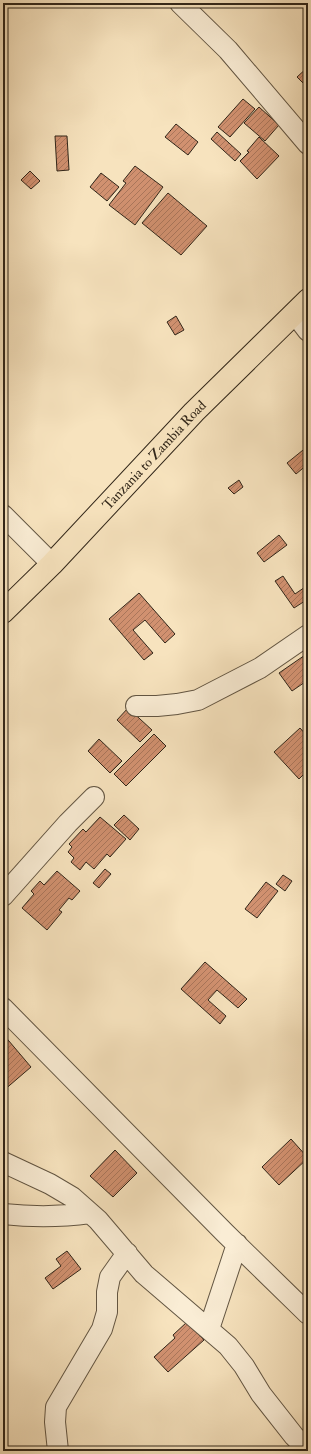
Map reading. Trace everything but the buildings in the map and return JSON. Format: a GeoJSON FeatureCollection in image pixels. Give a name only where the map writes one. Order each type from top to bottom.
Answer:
{"type":"FeatureCollection","features":[{"type":"Feature","properties":{"kind":"highway","name":"Tanzania to Zambia Road"},"geometry":{"type":"LineString","coordinates":[[3,612],[52,564],[194,412],[301,307]]}},
{"type":"Feature","properties":{"kind":"street"},"geometry":{"type":"LineString","coordinates":[[180,3],[228,50],[308,144]]}},
{"type":"Feature","properties":{"kind":"street"},"geometry":{"type":"LineString","coordinates":[[301,307],[308,331]]}},
{"type":"Feature","properties":{"kind":"street"},"geometry":{"type":"LineString","coordinates":[[3,514],[52,564]]}},
{"type":"Feature","properties":{"kind":"street"},"geometry":{"type":"LineString","coordinates":[[136,706],[157,706],[198,700],[260,668],[308,635]]}},
{"type":"Feature","properties":{"kind":"street"},"geometry":{"type":"LineString","coordinates":[[3,896],[68,823],[94,797]]}},
{"type":"Feature","properties":{"kind":"street"},"geometry":{"type":"LineString","coordinates":[[3,1008],[236,1244],[308,1314]]}},
{"type":"Feature","properties":{"kind":"street"},"geometry":{"type":"LineString","coordinates":[[3,1162],[50,1184],[72,1197],[98,1220],[127,1252],[144,1274],[228,1346],[244,1366],[261,1394],[294,1436],[308,1450]]}},
{"type":"Feature","properties":{"kind":"street"},"geometry":{"type":"LineString","coordinates":[[3,1214],[20,1216],[67,1216],[90,1213]]}},
{"type":"Feature","properties":{"kind":"street"},"geometry":{"type":"LineString","coordinates":[[209,1329],[236,1244]]}},
{"type":"Feature","properties":{"kind":"street"},"geometry":{"type":"LineString","coordinates":[[58,1451],[55,1422],[56,1407],[102,1329],[107,1312],[107,1292],[110,1277],[127,1252]]}}]}
